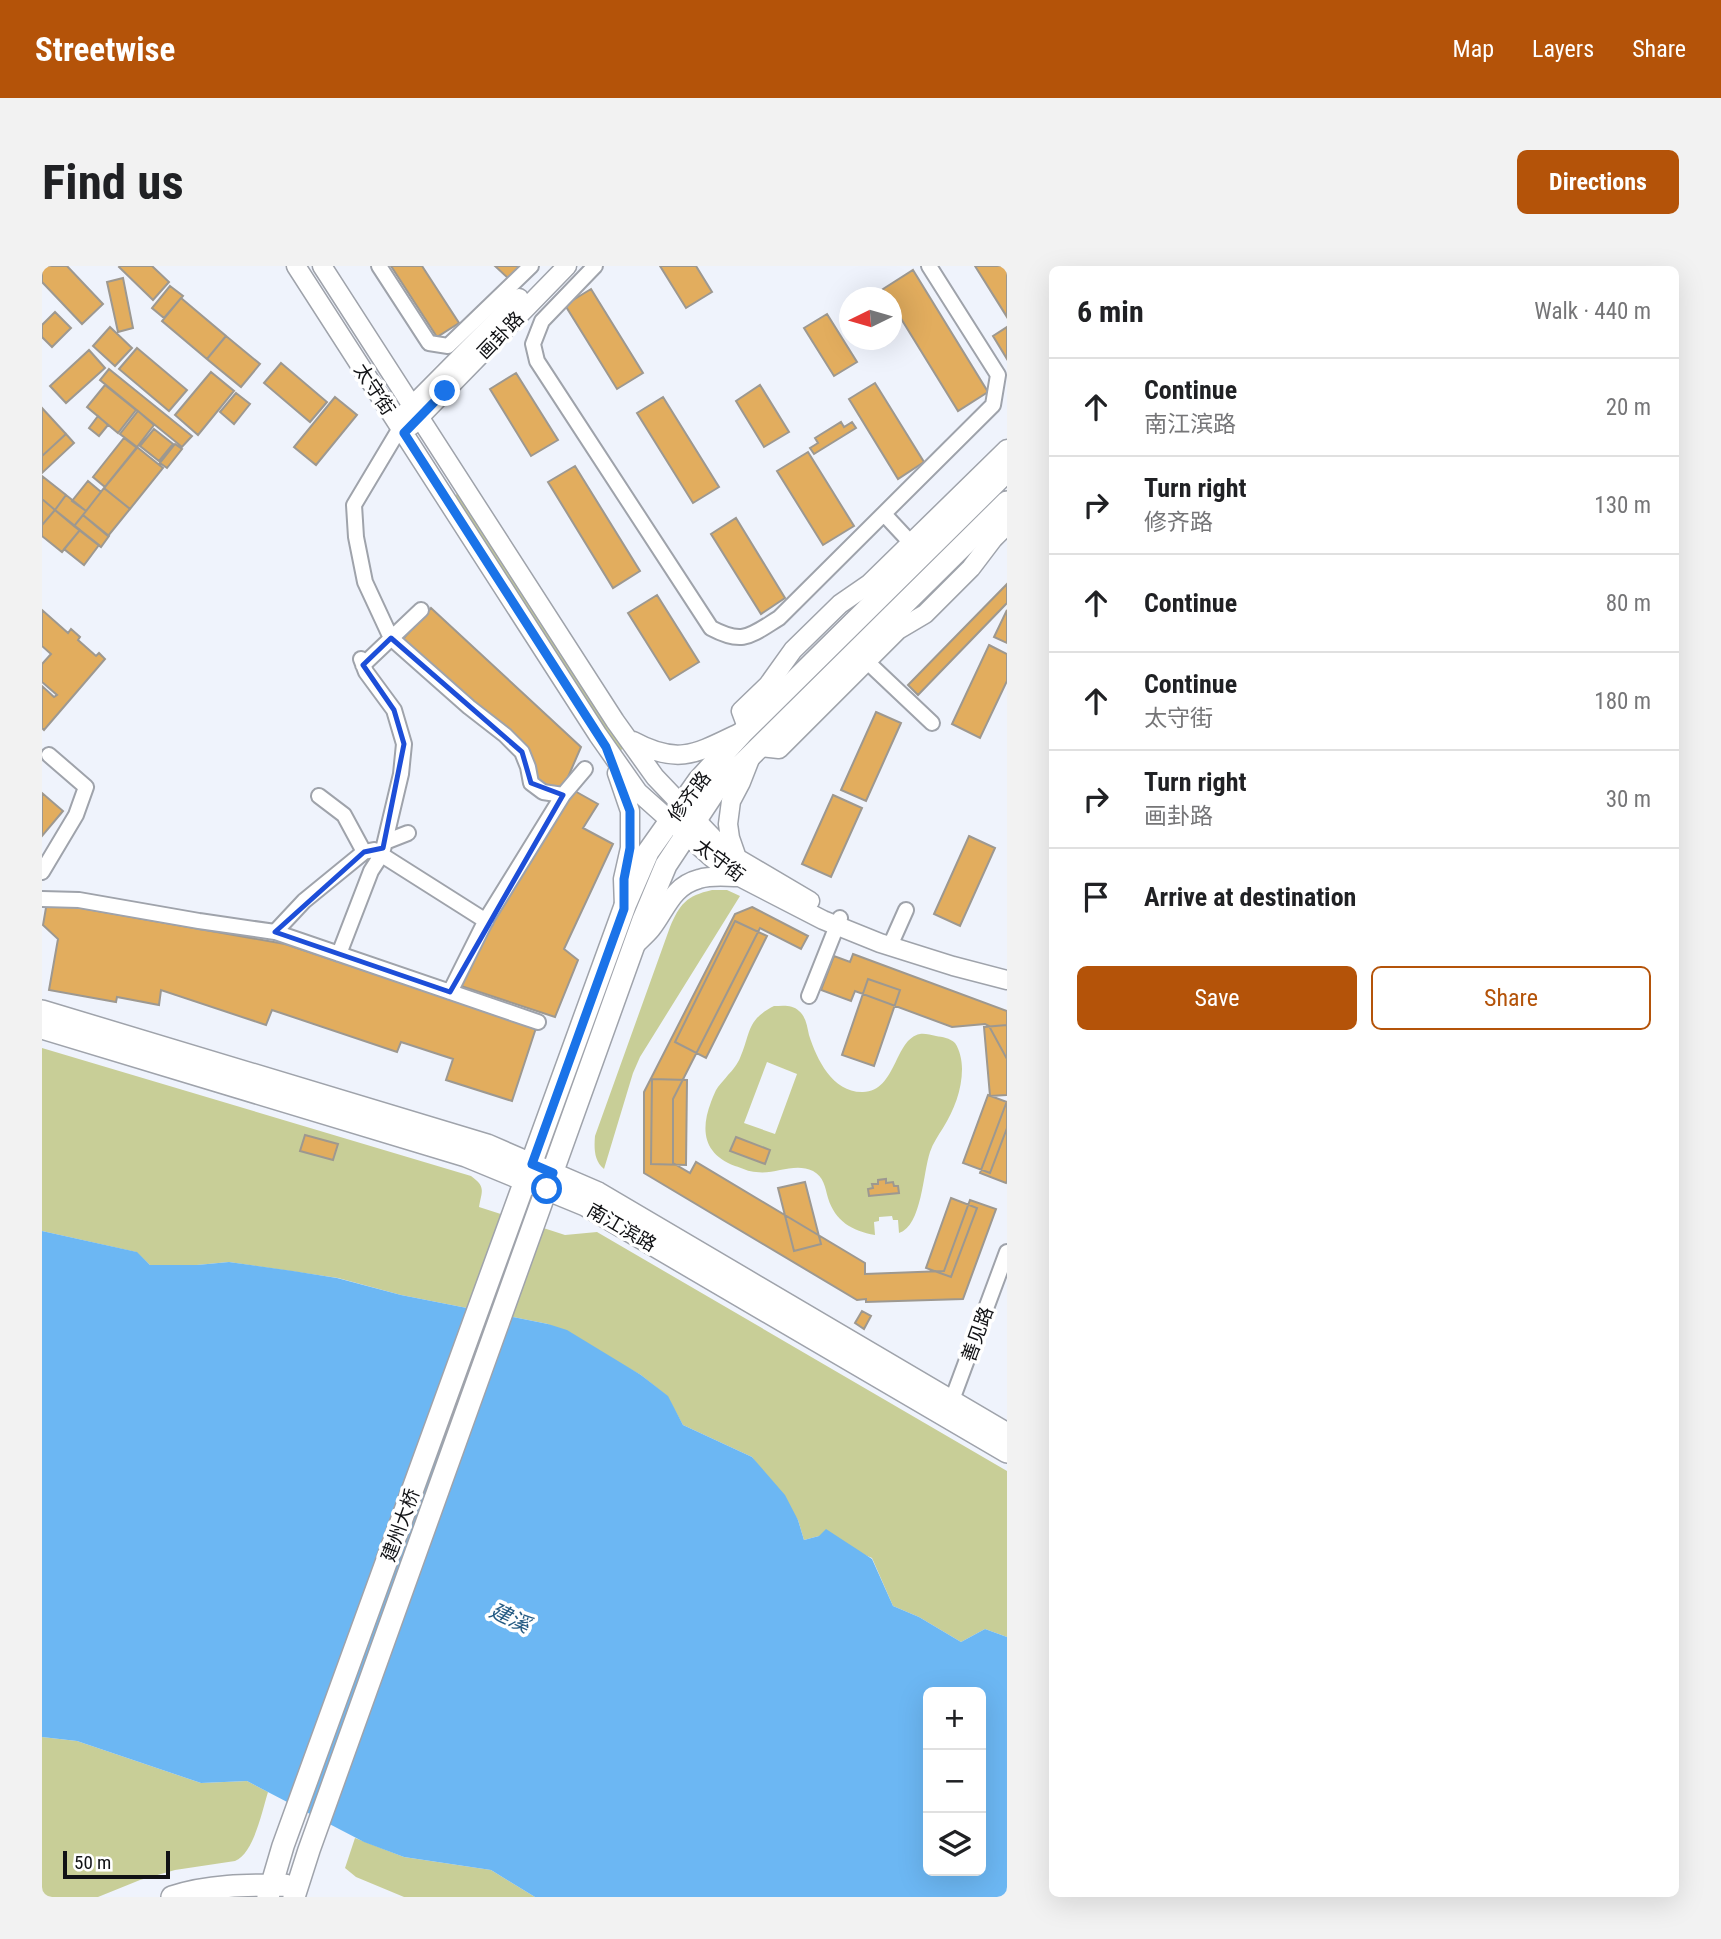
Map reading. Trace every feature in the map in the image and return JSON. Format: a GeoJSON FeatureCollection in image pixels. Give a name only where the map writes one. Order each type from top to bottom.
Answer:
{"type":"FeatureCollection","features":[{"type":"Feature","properties":{"kind":"main road","name":"修齐路"},"geometry":{"type":"LineString","coordinates":[[535,1222],[633,947],[699,780],[746,729],[1007,471]]}},
{"type":"Feature","properties":{"kind":"main road","name":"修齐路"},"geometry":{"type":"LineString","coordinates":[[513,1214],[624,909],[648,852],[755,751],[861,657],[1007,502]]}},
{"type":"Feature","properties":{"kind":"main road","name":"南江滨路"},"geometry":{"type":"LineString","coordinates":[[42,1011],[488,1145],[529,1172]]}},
{"type":"Feature","properties":{"kind":"main road","name":"南江滨路"},"geometry":{"type":"LineString","coordinates":[[42,1028],[466,1156],[529,1172],[550,1181],[585,1205],[952,1411],[1007,1434]]}},
{"type":"Feature","properties":{"kind":"main road","name":"建州大桥"},"geometry":{"type":"LineString","coordinates":[[270,1891],[287,1836],[513,1214]]}},
{"type":"Feature","properties":{"kind":"main road","name":"建州大桥"},"geometry":{"type":"LineString","coordinates":[[296,1891],[535,1222]]}},
{"type":"Feature","properties":{"kind":"main road","name":"南江滨路"},"geometry":{"type":"LineString","coordinates":[[952,1411],[1007,1452]]}},
{"type":"Feature","properties":{"kind":"main road"},"geometry":{"type":"LineString","coordinates":[[172,1897],[186,1892],[244,1885],[270,1891],[296,1891]]}},
{"type":"Feature","properties":{"kind":"street","name":"太守街"},"geometry":{"type":"LineString","coordinates":[[296,266],[606,747],[638,792],[716,841],[737,858],[831,914],[839,922]]}},
{"type":"Feature","properties":{"kind":"street","name":"太守街"},"geometry":{"type":"LineString","coordinates":[[322,266],[627,738],[712,858],[740,877],[839,922],[953,967],[1007,980]]}},
{"type":"Feature","properties":{"kind":"street"},"geometry":{"type":"LineString","coordinates":[[379,266],[429,343],[448,346],[531,266]]}},
{"type":"Feature","properties":{"kind":"street","name":"画卦路"},"geometry":{"type":"LineString","coordinates":[[416,412],[551,266]]}},
{"type":"Feature","properties":{"kind":"street","name":"画卦路"},"geometry":{"type":"LineString","coordinates":[[400,428],[567,266]]}},
{"type":"Feature","properties":{"kind":"street"},"geometry":{"type":"LineString","coordinates":[[595,266],[542,321],[533,344],[537,361],[711,628],[727,637],[743,638],[779,618],[993,405],[998,375],[929,266]]}},
{"type":"Feature","properties":{"kind":"street"},"geometry":{"type":"LineString","coordinates":[[400,428],[354,505],[356,537],[365,583],[391,638],[522,752],[531,783],[543,792],[563,795]]}},
{"type":"Feature","properties":{"kind":"street"},"geometry":{"type":"LineString","coordinates":[[627,738],[652,751],[690,754],[706,750],[746,729],[741,711],[768,685],[793,650],[840,604],[869,584],[1007,449]]}},
{"type":"Feature","properties":{"kind":"street"},"geometry":{"type":"LineString","coordinates":[[884,514],[911,543]]}},
{"type":"Feature","properties":{"kind":"street"},"geometry":{"type":"LineString","coordinates":[[932,723],[861,657],[925,614],[971,568],[1007,525]]}},
{"type":"Feature","properties":{"kind":"street"},"geometry":{"type":"LineString","coordinates":[[339,954],[371,871],[383,848],[401,774],[404,744],[394,710],[366,672],[362,662],[421,610]]}},
{"type":"Feature","properties":{"kind":"street"},"geometry":{"type":"LineString","coordinates":[[606,747],[630,811],[630,848],[624,879],[624,909]]}},
{"type":"Feature","properties":{"kind":"street"},"geometry":{"type":"LineString","coordinates":[[737,858],[728,824],[731,801],[755,751]]}},
{"type":"Feature","properties":{"kind":"street"},"geometry":{"type":"LineString","coordinates":[[42,872],[76,815],[86,786],[49,755]]}},
{"type":"Feature","properties":{"kind":"street"},"geometry":{"type":"LineString","coordinates":[[450,992],[486,921],[563,795],[585,769]]}},
{"type":"Feature","properties":{"kind":"street"},"geometry":{"type":"LineString","coordinates":[[319,796],[344,815],[364,852]]}},
{"type":"Feature","properties":{"kind":"street"},"geometry":{"type":"LineString","coordinates":[[275,932],[304,901],[364,852],[383,848],[408,833]]}},
{"type":"Feature","properties":{"kind":"street"},"geometry":{"type":"LineString","coordinates":[[383,848],[486,921]]}},
{"type":"Feature","properties":{"kind":"street"},"geometry":{"type":"LineString","coordinates":[[633,947],[652,928],[672,895],[681,888],[698,879],[715,876],[740,877]]}},
{"type":"Feature","properties":{"kind":"street"},"geometry":{"type":"LineString","coordinates":[[42,899],[79,900],[275,932],[538,1022]]}},
{"type":"Feature","properties":{"kind":"street"},"geometry":{"type":"LineString","coordinates":[[892,942],[906,910]]}},
{"type":"Feature","properties":{"kind":"street"},"geometry":{"type":"LineString","coordinates":[[809,996],[839,922]]}},
{"type":"Feature","properties":{"kind":"street","name":"太守街"},"geometry":{"type":"LineString","coordinates":[[892,942],[1007,972]]}},
{"type":"Feature","properties":{"kind":"street","name":"善见路"},"geometry":{"type":"LineString","coordinates":[[952,1411],[1007,1252]]}},
{"type":"Feature","properties":{"kind":"street","name":"善见路"},"geometry":{"type":"LineString","coordinates":[[952,1411],[1007,1275]]}},
{"type":"Feature","properties":{"kind":"highlighted area"},"geometry":{"type":"Polygon","coordinates":[[[391,638],[522,752],[531,783],[563,795],[450,992],[275,932],[364,852],[383,848],[404,744],[394,710],[363,665],[391,638]]]}},
{"type":"Feature","properties":{"kind":"green space"},"geometry":{"type":"Polygon","coordinates":[[[460,492],[624,748],[618,752],[454,496],[460,492]]]}},
{"type":"Feature","properties":{"kind":"green space"},"geometry":{"type":"Polygon","coordinates":[[[712,890],[727,890],[740,896],[640,1057],[604,1169],[596,1158],[595,1136],[670,927],[685,902],[712,890]]]}},
{"type":"Feature","properties":{"kind":"green space"},"geometry":{"type":"Polygon","coordinates":[[[774,1006],[784,1006],[799,1011],[805,1019],[812,1045],[822,1064],[835,1081],[852,1091],[863,1092],[883,1083],[911,1038],[926,1034],[946,1038],[955,1043],[962,1066],[959,1092],[951,1114],[931,1149],[917,1210],[907,1228],[899,1233],[898,1220],[893,1220],[892,1216],[879,1217],[879,1221],[874,1222],[875,1235],[859,1231],[846,1224],[835,1213],[817,1173],[799,1168],[751,1171],[725,1161],[711,1148],[707,1140],[706,1123],[713,1096],[738,1062],[754,1022],[774,1006]],[[767,1062],[744,1123],[775,1134],[797,1074],[767,1062]]]}},
{"type":"Feature","properties":{"kind":"green space"},"geometry":{"type":"Polygon","coordinates":[[[42,1048],[471,1176],[482,1189],[479,1207],[565,1235],[597,1232],[1007,1471],[1007,1637],[985,1629],[961,1642],[919,1617],[893,1606],[872,1558],[819,1536],[804,1540],[798,1520],[752,1457],[683,1425],[667,1396],[641,1375],[548,1324],[401,1295],[338,1278],[229,1262],[150,1265],[136,1252],[42,1231],[42,1048]]]}},
{"type":"Feature","properties":{"kind":"green space"},"geometry":{"type":"Polygon","coordinates":[[[42,1737],[77,1741],[201,1783],[247,1781],[268,1792],[252,1841],[242,1857],[235,1861],[175,1870],[140,1880],[98,1897],[42,1897],[42,1737]]]}},
{"type":"Feature","properties":{"kind":"green space"},"geometry":{"type":"Polygon","coordinates":[[[355,1838],[404,1857],[491,1870],[535,1897],[404,1897],[356,1877],[345,1868],[355,1838]]]}},
{"type":"Feature","properties":{"kind":"water","name":"建溪"},"geometry":{"type":"Polygon","coordinates":[[[42,1231],[137,1252],[150,1265],[229,1262],[293,1271],[337,1278],[401,1295],[548,1324],[567,1330],[641,1375],[668,1396],[683,1425],[752,1457],[785,1495],[798,1520],[804,1540],[819,1536],[826,1529],[872,1559],[893,1606],[919,1617],[961,1642],[985,1629],[1007,1637],[1007,1897],[535,1897],[491,1870],[404,1857],[364,1842],[247,1781],[201,1783],[77,1741],[42,1737],[42,1231]]]}},
{"type":"Feature","properties":{"kind":"building"},"geometry":{"type":"Polygon","coordinates":[[[42,266],[67,266],[103,304],[82,324],[42,282],[42,266]]]}},
{"type":"Feature","properties":{"kind":"building"},"geometry":{"type":"Polygon","coordinates":[[[120,266],[152,266],[169,282],[153,300],[120,266]]]}},
{"type":"Feature","properties":{"kind":"building"},"geometry":{"type":"Polygon","coordinates":[[[391,266],[422,266],[459,323],[437,337],[391,266]]]}},
{"type":"Feature","properties":{"kind":"building"},"geometry":{"type":"Polygon","coordinates":[[[495,266],[523,266],[510,280],[495,266]]]}},
{"type":"Feature","properties":{"kind":"building"},"geometry":{"type":"Polygon","coordinates":[[[660,266],[696,266],[712,292],[686,308],[660,266]]]}},
{"type":"Feature","properties":{"kind":"building"},"geometry":{"type":"Polygon","coordinates":[[[975,266],[1007,266],[1007,317],[975,266]]]}},
{"type":"Feature","properties":{"kind":"building"},"geometry":{"type":"Polygon","coordinates":[[[913,270],[988,392],[958,411],[902,320],[902,287],[886,287],[913,270]]]}},
{"type":"Feature","properties":{"kind":"building"},"geometry":{"type":"Polygon","coordinates":[[[123,278],[133,328],[118,332],[107,282],[123,278]]]}},
{"type":"Feature","properties":{"kind":"building"},"geometry":{"type":"Polygon","coordinates":[[[170,286],[183,296],[164,318],[152,308],[170,286]]]}},
{"type":"Feature","properties":{"kind":"building"},"geometry":{"type":"Polygon","coordinates":[[[591,289],[643,373],[617,389],[565,305],[591,289]]]}},
{"type":"Feature","properties":{"kind":"building"},"geometry":{"type":"Polygon","coordinates":[[[181,298],[226,336],[207,359],[162,321],[181,298]]]}},
{"type":"Feature","properties":{"kind":"building"},"geometry":{"type":"Polygon","coordinates":[[[55,312],[71,328],[52,347],[42,337],[42,325],[55,312]]]}},
{"type":"Feature","properties":{"kind":"building"},"geometry":{"type":"Polygon","coordinates":[[[827,314],[839,333],[839,350],[850,350],[857,362],[834,376],[804,328],[827,314]]]}},
{"type":"Feature","properties":{"kind":"building"},"geometry":{"type":"Polygon","coordinates":[[[110,327],[132,348],[115,366],[93,346],[110,327]]]}},
{"type":"Feature","properties":{"kind":"building"},"geometry":{"type":"Polygon","coordinates":[[[1007,327],[1007,359],[993,336],[1007,327]]]}},
{"type":"Feature","properties":{"kind":"building"},"geometry":{"type":"Polygon","coordinates":[[[226,336],[260,364],[241,387],[207,359],[226,336]]]}},
{"type":"Feature","properties":{"kind":"building"},"geometry":{"type":"Polygon","coordinates":[[[137,348],[187,390],[169,411],[119,369],[137,348]]]}},
{"type":"Feature","properties":{"kind":"building"},"geometry":{"type":"Polygon","coordinates":[[[89,350],[105,368],[66,403],[50,386],[89,350]]]}},
{"type":"Feature","properties":{"kind":"building"},"geometry":{"type":"Polygon","coordinates":[[[281,363],[327,402],[310,422],[264,383],[281,363]]]}},
{"type":"Feature","properties":{"kind":"building"},"geometry":{"type":"Polygon","coordinates":[[[109,369],[192,436],[182,447],[100,380],[109,369]]]}},
{"type":"Feature","properties":{"kind":"building"},"geometry":{"type":"Polygon","coordinates":[[[211,372],[234,391],[198,435],[175,415],[211,372]]]}},
{"type":"Feature","properties":{"kind":"building"},"geometry":{"type":"Polygon","coordinates":[[[516,373],[558,440],[531,456],[490,389],[516,373]]]}},
{"type":"Feature","properties":{"kind":"building"},"geometry":{"type":"Polygon","coordinates":[[[875,383],[924,462],[898,479],[849,399],[875,383]]]}},
{"type":"Feature","properties":{"kind":"building"},"geometry":{"type":"Polygon","coordinates":[[[105,385],[136,410],[118,433],[87,407],[105,385]]]}},
{"type":"Feature","properties":{"kind":"building"},"geometry":{"type":"Polygon","coordinates":[[[760,385],[789,432],[764,447],[736,401],[760,385]]]}},
{"type":"Feature","properties":{"kind":"building"},"geometry":{"type":"Polygon","coordinates":[[[236,393],[250,404],[234,424],[220,412],[236,393]]]}},
{"type":"Feature","properties":{"kind":"building"},"geometry":{"type":"Polygon","coordinates":[[[335,397],[357,415],[316,465],[294,447],[335,397]]]}},
{"type":"Feature","properties":{"kind":"building"},"geometry":{"type":"Polygon","coordinates":[[[663,397],[719,487],[693,503],[637,413],[663,397]]]}},
{"type":"Feature","properties":{"kind":"building"},"geometry":{"type":"Polygon","coordinates":[[[42,408],[66,434],[42,456],[42,408]]]}},
{"type":"Feature","properties":{"kind":"building"},"geometry":{"type":"Polygon","coordinates":[[[138,411],[154,425],[137,447],[120,434],[138,411]]]}},
{"type":"Feature","properties":{"kind":"building"},"geometry":{"type":"Polygon","coordinates":[[[98,416],[108,425],[99,436],[89,428],[98,416]]]}},
{"type":"Feature","properties":{"kind":"building"},"geometry":{"type":"Polygon","coordinates":[[[841,422],[844,427],[852,422],[856,428],[814,454],[810,448],[818,443],[815,438],[841,422]]]}},
{"type":"Feature","properties":{"kind":"building"},"geometry":{"type":"Polygon","coordinates":[[[154,429],[173,444],[159,461],[140,446],[154,429]]]}},
{"type":"Feature","properties":{"kind":"building"},"geometry":{"type":"Polygon","coordinates":[[[66,434],[74,443],[42,473],[42,456],[66,434]]]}},
{"type":"Feature","properties":{"kind":"building"},"geometry":{"type":"Polygon","coordinates":[[[124,438],[137,448],[105,487],[93,477],[124,438]]]}},
{"type":"Feature","properties":{"kind":"building"},"geometry":{"type":"Polygon","coordinates":[[[175,444],[182,449],[167,468],[160,463],[175,444]]]}},
{"type":"Feature","properties":{"kind":"building"},"geometry":{"type":"Polygon","coordinates":[[[137,447],[163,468],[130,509],[104,488],[137,447]]]}},
{"type":"Feature","properties":{"kind":"building"},"geometry":{"type":"Polygon","coordinates":[[[808,452],[854,526],[823,545],[777,471],[808,452]]]}},
{"type":"Feature","properties":{"kind":"building"},"geometry":{"type":"Polygon","coordinates":[[[575,466],[640,571],[613,588],[548,482],[575,466]]]}},
{"type":"Feature","properties":{"kind":"building"},"geometry":{"type":"Polygon","coordinates":[[[42,476],[66,495],[55,510],[42,499],[42,476]]]}},
{"type":"Feature","properties":{"kind":"building"},"geometry":{"type":"Polygon","coordinates":[[[88,481],[101,492],[86,511],[72,501],[88,481]]]}},
{"type":"Feature","properties":{"kind":"building"},"geometry":{"type":"Polygon","coordinates":[[[104,488],[130,509],[108,536],[83,515],[104,488]]]}},
{"type":"Feature","properties":{"kind":"building"},"geometry":{"type":"Polygon","coordinates":[[[66,495],[86,511],[74,526],[55,510],[66,495]]]}},
{"type":"Feature","properties":{"kind":"building"},"geometry":{"type":"Polygon","coordinates":[[[42,499],[55,510],[42,525],[42,499]]]}},
{"type":"Feature","properties":{"kind":"building"},"geometry":{"type":"Polygon","coordinates":[[[55,510],[80,530],[62,552],[42,536],[42,525],[55,510]]]}},
{"type":"Feature","properties":{"kind":"building"},"geometry":{"type":"Polygon","coordinates":[[[83,515],[109,536],[101,547],[74,526],[83,515]]]}},
{"type":"Feature","properties":{"kind":"building"},"geometry":{"type":"Polygon","coordinates":[[[736,518],[785,598],[761,614],[711,534],[736,518]]]}},
{"type":"Feature","properties":{"kind":"building"},"geometry":{"type":"Polygon","coordinates":[[[80,530],[99,545],[84,565],[64,549],[80,530]]]}},
{"type":"Feature","properties":{"kind":"building"},"geometry":{"type":"Polygon","coordinates":[[[1007,584],[1007,603],[918,695],[908,685],[1007,584]]]}},
{"type":"Feature","properties":{"kind":"building"},"geometry":{"type":"Polygon","coordinates":[[[657,595],[699,662],[670,680],[628,613],[657,595]]]}},
{"type":"Feature","properties":{"kind":"building"},"geometry":{"type":"Polygon","coordinates":[[[431,608],[581,747],[562,791],[543,787],[534,779],[525,749],[401,641],[431,608]]]}},
{"type":"Feature","properties":{"kind":"building"},"geometry":{"type":"Polygon","coordinates":[[[42,610],[68,633],[71,629],[80,637],[78,640],[96,656],[99,653],[105,659],[44,730],[42,686],[54,697],[57,695],[42,682],[42,664],[51,654],[42,646],[42,610]]]}},
{"type":"Feature","properties":{"kind":"building"},"geometry":{"type":"Polygon","coordinates":[[[1007,610],[1007,643],[994,637],[1007,610]]]}},
{"type":"Feature","properties":{"kind":"building"},"geometry":{"type":"Polygon","coordinates":[[[989,645],[1007,654],[1007,681],[980,738],[952,724],[989,645]]]}},
{"type":"Feature","properties":{"kind":"building"},"geometry":{"type":"Polygon","coordinates":[[[876,712],[901,723],[866,801],[841,790],[876,712]]]}},
{"type":"Feature","properties":{"kind":"building"},"geometry":{"type":"Polygon","coordinates":[[[573,790],[598,804],[583,828],[613,844],[564,949],[578,960],[555,1017],[458,985],[491,921],[573,790]]]}},
{"type":"Feature","properties":{"kind":"building"},"geometry":{"type":"Polygon","coordinates":[[[42,793],[63,811],[42,836],[42,793]]]}},
{"type":"Feature","properties":{"kind":"building"},"geometry":{"type":"Polygon","coordinates":[[[833,795],[862,808],[831,877],[802,864],[833,795]]]}},
{"type":"Feature","properties":{"kind":"building"},"geometry":{"type":"Polygon","coordinates":[[[969,836],[995,848],[960,926],[934,914],[969,836]]]}},
{"type":"Feature","properties":{"kind":"building"},"geometry":{"type":"Polygon","coordinates":[[[47,902],[285,944],[536,1028],[512,1101],[446,1080],[453,1059],[401,1042],[397,1052],[272,1010],[266,1025],[161,990],[159,1005],[117,997],[116,1002],[49,990],[58,939],[43,925],[47,902]]]}},
{"type":"Feature","properties":{"kind":"building"},"geometry":{"type":"Polygon","coordinates":[[[752,907],[808,936],[801,949],[760,928],[673,1099],[673,1163],[690,1173],[696,1162],[865,1263],[865,1274],[944,1271],[970,1200],[996,1209],[963,1299],[857,1300],[644,1173],[644,1092],[735,914],[752,907]]]}},
{"type":"Feature","properties":{"kind":"building"},"geometry":{"type":"Polygon","coordinates":[[[735,921],[767,936],[706,1058],[675,1042],[735,921]]]}},
{"type":"Feature","properties":{"kind":"building"},"geometry":{"type":"Polygon","coordinates":[[[853,954],[1007,1011],[1007,1059],[989,1026],[985,1024],[952,1027],[855,991],[851,1001],[821,990],[834,956],[850,962],[853,954]]]}},
{"type":"Feature","properties":{"kind":"building"},"geometry":{"type":"Polygon","coordinates":[[[868,979],[900,990],[874,1066],[842,1055],[868,979]]]}},
{"type":"Feature","properties":{"kind":"building"},"geometry":{"type":"Polygon","coordinates":[[[1007,1025],[1007,1095],[990,1096],[984,1027],[1007,1025]]]}},
{"type":"Feature","properties":{"kind":"building"},"geometry":{"type":"Polygon","coordinates":[[[652,1079],[687,1080],[686,1165],[651,1164],[652,1079]]]}},
{"type":"Feature","properties":{"kind":"building"},"geometry":{"type":"Polygon","coordinates":[[[988,1095],[1007,1102],[1007,1128],[990,1173],[963,1163],[988,1095]]]}},
{"type":"Feature","properties":{"kind":"building"},"geometry":{"type":"Polygon","coordinates":[[[1007,1101],[1007,1181],[1006,1183],[980,1173],[1007,1101]]]}},
{"type":"Feature","properties":{"kind":"building"},"geometry":{"type":"Polygon","coordinates":[[[305,1135],[338,1144],[333,1160],[300,1151],[305,1135]]]}},
{"type":"Feature","properties":{"kind":"building"},"geometry":{"type":"Polygon","coordinates":[[[736,1137],[770,1150],[765,1164],[730,1151],[736,1137]]]}},
{"type":"Feature","properties":{"kind":"building"},"geometry":{"type":"Polygon","coordinates":[[[886,1179],[886,1183],[893,1182],[894,1186],[898,1186],[899,1193],[869,1196],[868,1189],[873,1188],[872,1184],[886,1179]]]}},
{"type":"Feature","properties":{"kind":"building"},"geometry":{"type":"Polygon","coordinates":[[[805,1182],[821,1244],[794,1251],[778,1188],[805,1182]]]}},
{"type":"Feature","properties":{"kind":"building"},"geometry":{"type":"Polygon","coordinates":[[[951,1198],[977,1208],[951,1277],[926,1268],[951,1198]]]}},
{"type":"Feature","properties":{"kind":"building"},"geometry":{"type":"Polygon","coordinates":[[[862,1311],[871,1316],[864,1329],[855,1323],[862,1311]]]}},
{"type":"Feature","properties":{"kind":"route"},"geometry":{"type":"LineString","coordinates":[[445,391],[404,433],[606,747],[630,811],[630,848],[624,879],[624,909],[532,1164],[553,1173],[547,1189]]}}]}
